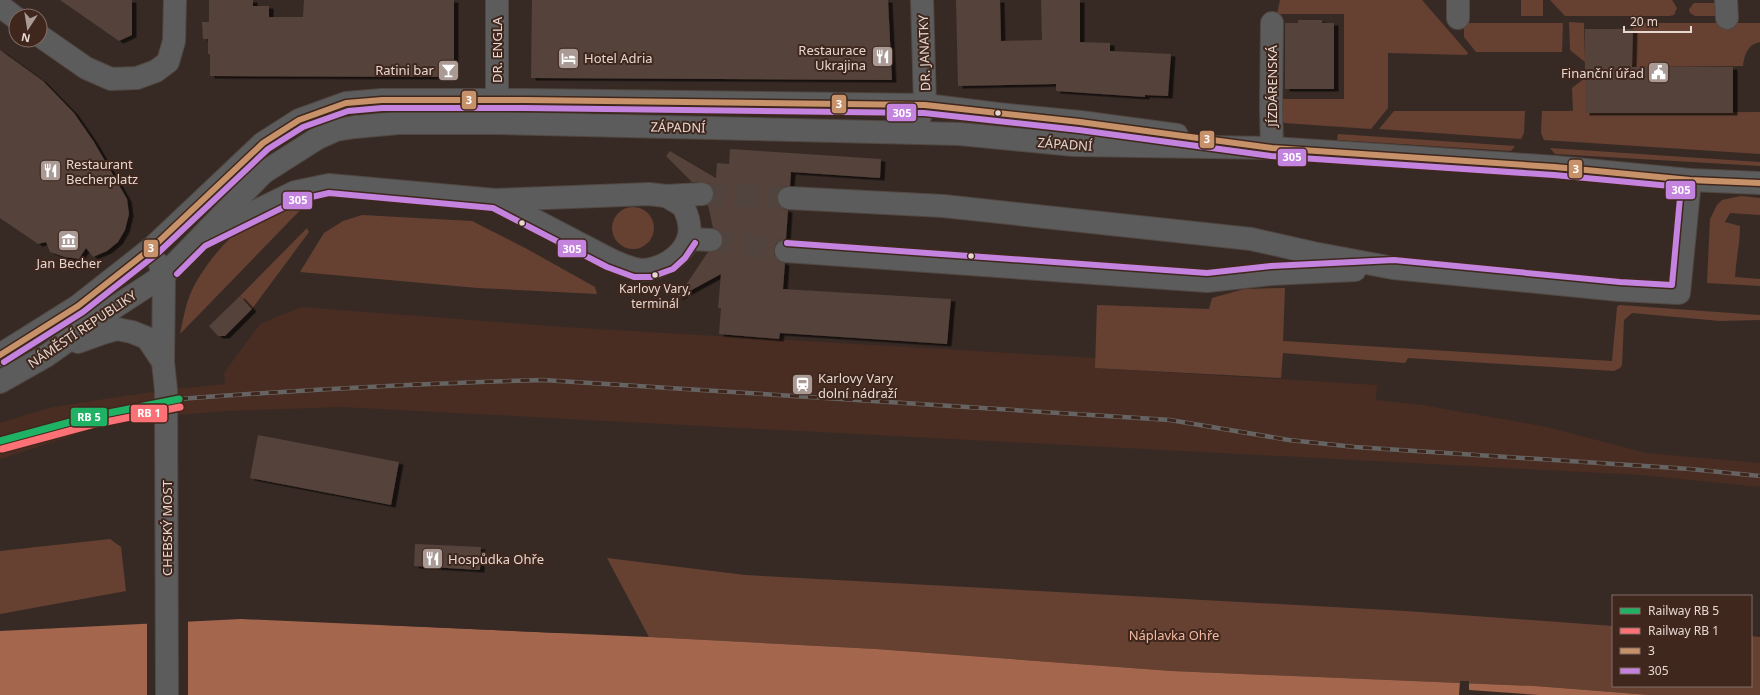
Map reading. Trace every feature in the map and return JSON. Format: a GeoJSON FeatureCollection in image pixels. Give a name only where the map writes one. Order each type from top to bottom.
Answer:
{"type":"FeatureCollection","features":[{"type":"Feature","properties":{"kind":"street"},"geometry":{"type":"LineString","coordinates":[[48,42],[86,68],[112,80],[137,78],[156,71],[168,62],[174,41],[175,0]]}},
{"type":"Feature","properties":{"kind":"street","name":"DR. ENGLA"},"geometry":{"type":"LineString","coordinates":[[497,0],[497,123]]}},
{"type":"Feature","properties":{"kind":"street","name":"DR. JANATKY"},"geometry":{"type":"LineString","coordinates":[[922,0],[925,105]]}},
{"type":"Feature","properties":{"kind":"street","name":"JÍZDÁRENSKÁ"},"geometry":{"type":"LineString","coordinates":[[1272,23],[1272,148]]}},
{"type":"Feature","properties":{"kind":"street","name":"NÁMĚSTÍ REPUBLIKY"},"geometry":{"type":"LineString","coordinates":[[0,354],[78,306],[153,247],[263,143],[300,120],[346,103],[382,100],[496,100]]}},
{"type":"Feature","properties":{"kind":"street","name":"ZÁPADNÍ"},"geometry":{"type":"LineString","coordinates":[[496,100],[925,105],[1080,122],[1272,148]]}},
{"type":"Feature","properties":{"kind":"street","name":"ZÁPADNÍ"},"geometry":{"type":"LineString","coordinates":[[859,132],[919,119],[925,105]]}},
{"type":"Feature","properties":{"kind":"street","name":"NÁMĚSTÍ REPUBLIKY"},"geometry":{"type":"LineString","coordinates":[[0,382],[46,356],[115,307],[164,275],[263,174],[318,138],[336,130],[398,123],[497,123]]}},
{"type":"Feature","properties":{"kind":"street","name":"ZÁPADNÍ"},"geometry":{"type":"LineString","coordinates":[[497,123],[960,134],[1074,146],[1272,148],[1554,167],[1690,180],[1760,183]]}},
{"type":"Feature","properties":{"kind":"street"},"geometry":{"type":"LineString","coordinates":[[789,198],[943,206],[1251,239],[1312,253],[1393,268],[1619,290],[1679,293],[1690,180]]}},
{"type":"Feature","properties":{"kind":"street"},"geometry":{"type":"LineString","coordinates":[[200,239],[295,192],[329,185],[495,200],[649,194],[666,196],[702,194]]}},
{"type":"Feature","properties":{"kind":"street"},"geometry":{"type":"LineString","coordinates":[[495,200],[611,260],[635,269],[649,269],[669,262],[679,253],[688,239],[690,224],[683,206],[666,196]]}},
{"type":"Feature","properties":{"kind":"street"},"geometry":{"type":"LineString","coordinates":[[688,239],[711,240]]}},
{"type":"Feature","properties":{"kind":"street"},"geometry":{"type":"LineString","coordinates":[[153,247],[164,275]]}},
{"type":"Feature","properties":{"kind":"street"},"geometry":{"type":"LineString","coordinates":[[786,251],[1207,281],[1271,274],[1393,268]]}},
{"type":"Feature","properties":{"kind":"street","name":"CHEBSKÝ MOST"},"geometry":{"type":"LineString","coordinates":[[164,275],[163,362],[166,390],[167,695]]}},
{"type":"Feature","properties":{"kind":"street","name":"CHEBSKÝ MOST"},"geometry":{"type":"LineString","coordinates":[[46,356],[103,333],[117,329],[132,332],[147,338],[163,362]]}},
{"type":"Feature","properties":{"kind":"shaded area"},"geometry":{"type":"Polygon","coordinates":[[[301,307],[563,327],[1095,358],[1095,368],[1377,385],[1376,400],[1422,405],[1547,427],[1646,453],[1760,463],[1760,487],[1641,475],[341,407],[227,411],[125,419],[0,459],[0,423],[49,408],[166,390],[225,384],[224,373],[260,324],[301,307]]]}},
{"type":"Feature","properties":{"kind":"shaded area"},"geometry":{"type":"Polygon","coordinates":[[[241,619],[649,637],[876,649],[1172,671],[1535,686],[1650,695],[0,695],[0,631],[241,619]]]}},
{"type":"Feature","properties":{"kind":"green space"},"geometry":{"type":"Polygon","coordinates":[[[1280,0],[1422,0],[1468,53],[1467,55],[1388,53],[1388,108],[1371,129],[1284,123],[1278,108],[1277,99],[1344,99],[1344,14],[1277,14],[1280,0]]]}},
{"type":"Feature","properties":{"kind":"green space"},"geometry":{"type":"Polygon","coordinates":[[[1521,0],[1543,0],[1543,16],[1521,16],[1521,0]]]}},
{"type":"Feature","properties":{"kind":"green space"},"geometry":{"type":"Polygon","coordinates":[[[1550,0],[1672,0],[1677,8],[1674,15],[1669,16],[1565,16],[1550,0]]]}},
{"type":"Feature","properties":{"kind":"green space"},"geometry":{"type":"Polygon","coordinates":[[[1694,3],[1720,3],[1720,16],[1695,16],[1690,13],[1689,9],[1694,3]]]}},
{"type":"Feature","properties":{"kind":"green space"},"geometry":{"type":"Polygon","coordinates":[[[1569,22],[1584,23],[1585,62],[1570,50],[1569,22]]]}},
{"type":"Feature","properties":{"kind":"green space"},"geometry":{"type":"Polygon","coordinates":[[[1464,23],[1563,23],[1562,52],[1476,52],[1464,37],[1464,23]]]}},
{"type":"Feature","properties":{"kind":"green space"},"geometry":{"type":"Polygon","coordinates":[[[1633,23],[1760,23],[1760,42],[1752,45],[1747,51],[1743,66],[1632,67],[1633,23]]]}},
{"type":"Feature","properties":{"kind":"green space"},"geometry":{"type":"Polygon","coordinates":[[[1585,78],[1585,113],[1760,112],[1760,154],[1544,140],[1541,133],[1542,111],[1573,111],[1572,88],[1585,78]]]}},
{"type":"Feature","properties":{"kind":"green space"},"geometry":{"type":"Polygon","coordinates":[[[1394,111],[1525,111],[1524,133],[1521,139],[1379,129],[1394,111]]]}},
{"type":"Feature","properties":{"kind":"green space"},"geometry":{"type":"Polygon","coordinates":[[[1338,134],[1515,146],[1511,151],[1337,140],[1338,134]]]}},
{"type":"Feature","properties":{"kind":"green space"},"geometry":{"type":"Polygon","coordinates":[[[1550,148],[1760,162],[1760,166],[1555,154],[1550,148]]]}},
{"type":"Feature","properties":{"kind":"green space"},"geometry":{"type":"Polygon","coordinates":[[[1741,196],[1760,198],[1760,215],[1730,213],[1725,222],[1740,226],[1735,277],[1760,279],[1760,286],[1707,283],[1710,219],[1717,205],[1722,200],[1741,196]]]}},
{"type":"Feature","properties":{"kind":"green space"},"geometry":{"type":"Polygon","coordinates":[[[310,200],[180,334],[187,304],[194,285],[208,264],[225,243],[234,234],[252,221],[266,214],[310,200]]]}},
{"type":"Feature","properties":{"kind":"green space"},"geometry":{"type":"Polygon","coordinates":[[[633,207],[648,213],[654,228],[648,243],[633,249],[618,243],[612,228],[618,213],[633,207]]]}},
{"type":"Feature","properties":{"kind":"green space"},"geometry":{"type":"Polygon","coordinates":[[[362,215],[472,221],[527,249],[595,287],[597,294],[478,288],[300,272],[324,233],[343,221],[362,215]]]}},
{"type":"Feature","properties":{"kind":"green space"},"geometry":{"type":"Polygon","coordinates":[[[307,228],[309,232],[252,309],[240,296],[307,228]]]}},
{"type":"Feature","properties":{"kind":"green space"},"geometry":{"type":"Polygon","coordinates":[[[1285,288],[1283,341],[1612,361],[1617,307],[1619,305],[1760,315],[1760,320],[1720,321],[1632,313],[1624,320],[1622,365],[1614,371],[1408,358],[1405,363],[1283,353],[1281,378],[1095,368],[1097,305],[1209,309],[1212,298],[1244,289],[1285,288]]]}},
{"type":"Feature","properties":{"kind":"green space"},"geometry":{"type":"Polygon","coordinates":[[[110,539],[121,547],[126,591],[0,614],[0,551],[110,539]]]}},
{"type":"Feature","properties":{"kind":"green space","name":"Náplavka Ohře"},"geometry":{"type":"Polygon","coordinates":[[[607,558],[745,575],[1406,611],[1612,626],[1612,687],[1752,687],[1752,636],[1760,637],[1760,695],[1650,695],[1535,686],[1172,671],[876,649],[649,637],[607,558]]]}},
{"type":"Feature","properties":{"kind":"pier"},"geometry":{"type":"Polygon","coordinates":[[[188,620],[188,695],[147,695],[147,622],[188,620]]]}},
{"type":"Feature","properties":{"kind":"pier"},"geometry":{"type":"Polygon","coordinates":[[[384,623],[560,631],[560,633],[384,625],[384,623]]]}},
{"type":"Feature","properties":{"kind":"pier"},"geometry":{"type":"Polygon","coordinates":[[[1460,681],[1469,681],[1469,690],[1539,695],[1459,695],[1460,681]]]}},
{"type":"Feature","properties":{"kind":"building"},"geometry":{"type":"Polygon","coordinates":[[[60,0],[132,0],[132,35],[119,41],[60,0]]]}},
{"type":"Feature","properties":{"kind":"building"},"geometry":{"type":"Polygon","coordinates":[[[209,0],[253,0],[253,6],[269,6],[269,17],[303,17],[304,0],[454,0],[454,70],[447,77],[210,76],[208,39],[203,39],[202,22],[209,22],[209,0]]]}},
{"type":"Feature","properties":{"kind":"building"},"geometry":{"type":"Polygon","coordinates":[[[532,0],[888,0],[892,80],[531,78],[532,0]]]}},
{"type":"Feature","properties":{"kind":"building"},"geometry":{"type":"Polygon","coordinates":[[[956,0],[1000,0],[1001,41],[1042,40],[1041,0],[1080,0],[1080,42],[1110,43],[1110,51],[1171,54],[1168,96],[1145,95],[1145,97],[1056,91],[1056,84],[958,86],[956,0]]]}},
{"type":"Feature","properties":{"kind":"building"},"geometry":{"type":"Polygon","coordinates":[[[1298,20],[1322,20],[1322,23],[1334,23],[1334,89],[1285,89],[1285,23],[1298,23],[1298,20]]]}},
{"type":"Feature","properties":{"kind":"building","name":"Finanční úřad"},"geometry":{"type":"Polygon","coordinates":[[[1585,29],[1633,29],[1632,67],[1733,67],[1733,113],[1585,113],[1585,29]]]}},
{"type":"Feature","properties":{"kind":"building"},"geometry":{"type":"Polygon","coordinates":[[[0,50],[43,81],[74,113],[94,142],[127,199],[129,214],[125,230],[118,242],[107,251],[93,257],[86,248],[79,259],[65,257],[50,252],[46,242],[38,244],[0,218],[0,50]]]}},
{"type":"Feature","properties":{"kind":"building","name":"Karlovy Vary dolní nádraží"},"geometry":{"type":"Polygon","coordinates":[[[730,149],[881,159],[880,178],[791,172],[790,186],[783,187],[779,191],[777,197],[778,204],[783,209],[788,210],[786,239],[780,240],[776,244],[774,250],[775,257],[779,261],[785,263],[783,289],[951,299],[947,344],[780,333],[779,339],[719,334],[721,308],[718,308],[721,274],[677,298],[708,252],[717,251],[722,246],[723,240],[722,234],[713,228],[708,205],[713,199],[714,193],[712,187],[707,183],[692,182],[666,156],[670,151],[716,178],[717,163],[729,164],[730,149]]]}},
{"type":"Feature","properties":{"kind":"building"},"geometry":{"type":"Polygon","coordinates":[[[240,296],[252,309],[225,336],[218,336],[209,326],[240,296]]]}},
{"type":"Feature","properties":{"kind":"building"},"geometry":{"type":"Polygon","coordinates":[[[258,435],[399,462],[391,505],[250,478],[258,435]]]}},
{"type":"Feature","properties":{"kind":"building"},"geometry":{"type":"Polygon","coordinates":[[[415,544],[481,547],[480,570],[414,566],[415,544]]]}},
{"type":"Feature","properties":{"kind":"tunnel"},"geometry":{"type":"LineString","coordinates":[[702,194],[789,198]]}},
{"type":"Feature","properties":{"kind":"tunnel"},"geometry":{"type":"LineString","coordinates":[[711,240],[786,251]]}},
{"type":"Feature","properties":{"kind":"railway"},"geometry":{"type":"LineString","coordinates":[[179,399],[361,387],[543,380],[1170,420],[1289,440],[1355,447],[1690,469],[1760,476]]}},
{"type":"Feature","properties":{"kind":"transit line","name":"3"},"geometry":{"type":"LineString","coordinates":[[0,355],[78,306],[153,247],[263,143],[299,120],[346,103],[382,100],[525,100],[925,105],[1080,122],[1272,148],[1555,167],[1690,180],[1760,183]]}},
{"type":"Feature","properties":{"kind":"transit line","name":"305"},"geometry":{"type":"LineString","coordinates":[[4,362],[83,312],[158,253],[268,149],[303,127],[348,111],[382,108],[525,108],[924,113],[1079,130],[1271,156],[1554,175],[1681,187],[1672,285],[1620,282],[1394,260],[1271,266],[1207,273],[787,243]]}},
{"type":"Feature","properties":{"kind":"transit line","name":"305"},"geometry":{"type":"LineString","coordinates":[[177,274],[205,246],[298,200],[329,193],[493,208],[607,267],[634,277],[651,277],[673,269],[685,258],[695,243]]}},
{"type":"Feature","properties":{"kind":"transit line"},"geometry":{"type":"LineString","coordinates":[[0,441],[89,417],[179,399]]}},
{"type":"Feature","properties":{"kind":"transit line"},"geometry":{"type":"LineString","coordinates":[[2,449],[91,425],[180,407]]}},
{"type":"Feature","properties":{"kind":"place","name":"Restaurace Ukrajina"},"geometry":{"type":"Point","coordinates":[882,57]}},
{"type":"Feature","properties":{"kind":"place","name":"Hotel Adria"},"geometry":{"type":"Point","coordinates":[569,58]}},
{"type":"Feature","properties":{"kind":"place","name":"Ratini bar"},"geometry":{"type":"Point","coordinates":[449,70]}},
{"type":"Feature","properties":{"kind":"place","name":"Finanční úřad"},"geometry":{"type":"Point","coordinates":[1659,73]}},
{"type":"Feature","properties":{"kind":"place","name":"Restaurant Becherplatz"},"geometry":{"type":"Point","coordinates":[50,171]}},
{"type":"Feature","properties":{"kind":"place","name":"Jan Becher"},"geometry":{"type":"Point","coordinates":[69,241]}},
{"type":"Feature","properties":{"kind":"place","name":"Karlovy Vary, terminál"},"geometry":{"type":"Point","coordinates":[655,275]}},
{"type":"Feature","properties":{"kind":"place","name":"Karlovy Vary dolní nádraží"},"geometry":{"type":"Point","coordinates":[802,385]}},
{"type":"Feature","properties":{"kind":"place","name":"Hospůdka Ohře"},"geometry":{"type":"Point","coordinates":[433,559]}}]}
